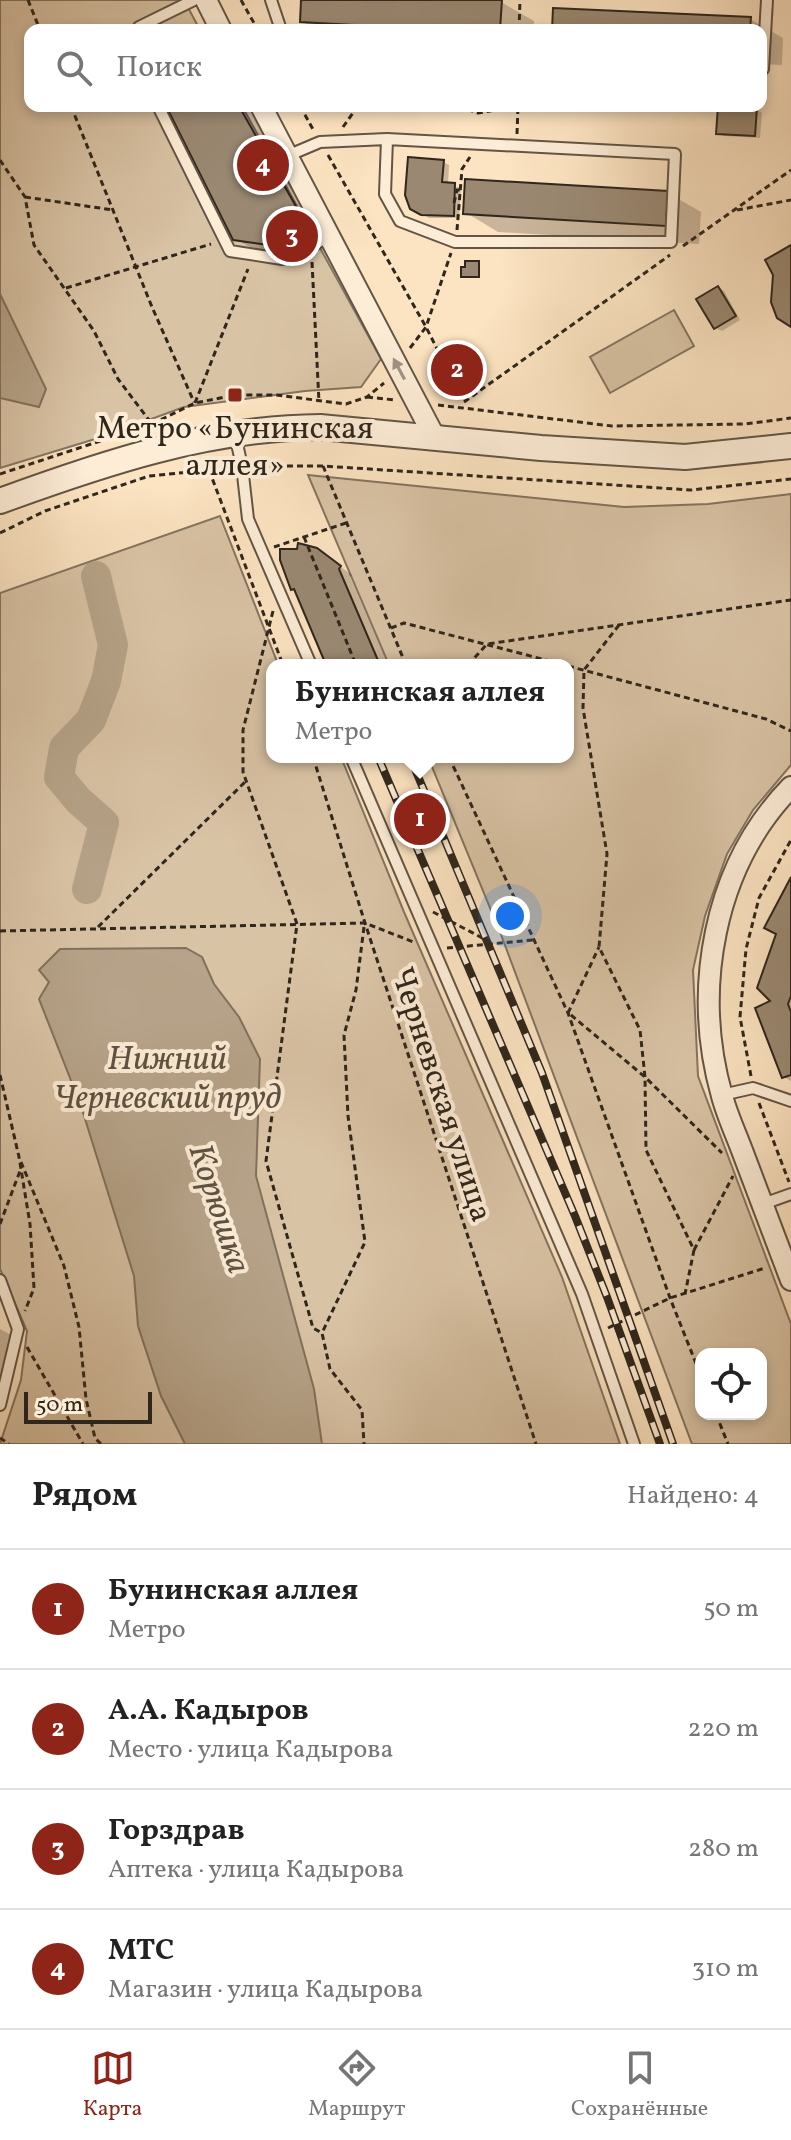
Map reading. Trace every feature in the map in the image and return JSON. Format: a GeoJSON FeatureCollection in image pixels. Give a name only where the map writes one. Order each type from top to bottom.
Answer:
{"type":"FeatureCollection","features":[{"type":"Feature","properties":{"kind":"street"},"geometry":{"type":"LineString","coordinates":[[206,0],[218,24]]}},
{"type":"Feature","properties":{"kind":"street"},"geometry":{"type":"LineString","coordinates":[[264,112],[287,156],[320,241],[396,365],[435,438]]}},
{"type":"Feature","properties":{"kind":"street"},"geometry":{"type":"LineString","coordinates":[[0,501],[142,453],[235,433],[320,427],[685,457],[791,446]]}},
{"type":"Feature","properties":{"kind":"street"},"geometry":{"type":"LineString","coordinates":[[788,1270],[722,1095],[709,1027],[708,984],[725,893],[750,843],[791,787]]}},
{"type":"Feature","properties":{"kind":"lane"},"geometry":{"type":"LineString","coordinates":[[145,24],[194,0]]}},
{"type":"Feature","properties":{"kind":"lane"},"geometry":{"type":"LineString","coordinates":[[271,0],[279,24]]}},
{"type":"Feature","properties":{"kind":"lane"},"geometry":{"type":"LineString","coordinates":[[766,24],[767,0]]}},
{"type":"Feature","properties":{"kind":"lane"},"geometry":{"type":"LineString","coordinates":[[161,112],[230,251],[282,259],[320,241]]}},
{"type":"Feature","properties":{"kind":"lane"},"geometry":{"type":"LineString","coordinates":[[287,156],[320,142],[387,139],[675,154],[671,242],[455,242],[400,221],[385,194],[387,139]]}},
{"type":"Feature","properties":{"kind":"lane"},"geometry":{"type":"LineString","coordinates":[[235,433],[248,519],[308,659]]}},
{"type":"Feature","properties":{"kind":"lane"},"geometry":{"type":"LineString","coordinates":[[354,763],[582,1294],[634,1444]]}},
{"type":"Feature","properties":{"kind":"lane"},"geometry":{"type":"LineString","coordinates":[[722,1095],[753,1088],[791,1101]]}},
{"type":"Feature","properties":{"kind":"lane"},"geometry":{"type":"LineString","coordinates":[[759,1196],[791,1191]]}},
{"type":"Feature","properties":{"kind":"lane"},"geometry":{"type":"LineString","coordinates":[[0,1280],[18,1329],[0,1405]]}},
{"type":"Feature","properties":{"kind":"path"},"geometry":{"type":"LineString","coordinates":[[28,0],[38,24]]}},
{"type":"Feature","properties":{"kind":"path"},"geometry":{"type":"LineString","coordinates":[[241,0],[255,24]]}},
{"type":"Feature","properties":{"kind":"path"},"geometry":{"type":"LineString","coordinates":[[519,24],[520,0]]}},
{"type":"Feature","properties":{"kind":"path"},"geometry":{"type":"LineString","coordinates":[[73,112],[195,403]]}},
{"type":"Feature","properties":{"kind":"path"},"geometry":{"type":"LineString","coordinates":[[303,112],[426,327],[464,402],[463,408],[612,426],[745,424],[791,418]]}},
{"type":"Feature","properties":{"kind":"path"},"geometry":{"type":"LineString","coordinates":[[516,146],[519,112]]}},
{"type":"Feature","properties":{"kind":"path"},"geometry":{"type":"LineString","coordinates":[[0,533],[45,511],[142,453],[152,424],[195,403],[249,395],[276,395],[346,404],[380,389],[426,327],[455,242],[462,169],[467,159],[485,145]]}},
{"type":"Feature","properties":{"kind":"path"},"geometry":{"type":"LineString","coordinates":[[0,160],[25,197],[34,245],[94,331],[118,379],[152,424]]}},
{"type":"Feature","properties":{"kind":"path"},"geometry":{"type":"LineString","coordinates":[[683,246],[791,170]]}},
{"type":"Feature","properties":{"kind":"path"},"geometry":{"type":"LineString","coordinates":[[454,203],[457,190],[461,190]]}},
{"type":"Feature","properties":{"kind":"path"},"geometry":{"type":"LineString","coordinates":[[25,197],[113,210]]}},
{"type":"Feature","properties":{"kind":"path"},"geometry":{"type":"LineString","coordinates":[[734,211],[791,200]]}},
{"type":"Feature","properties":{"kind":"path"},"geometry":{"type":"LineString","coordinates":[[66,288],[225,240]]}},
{"type":"Feature","properties":{"kind":"path"},"geometry":{"type":"LineString","coordinates":[[319,402],[320,241]]}},
{"type":"Feature","properties":{"kind":"path"},"geometry":{"type":"LineString","coordinates":[[195,403],[254,255]]}},
{"type":"Feature","properties":{"kind":"path"},"geometry":{"type":"LineString","coordinates":[[464,402],[671,255]]}},
{"type":"Feature","properties":{"kind":"path"},"geometry":{"type":"LineString","coordinates":[[0,474],[30,463],[142,453]]}},
{"type":"Feature","properties":{"kind":"path"},"geometry":{"type":"LineString","coordinates":[[403,659],[323,466],[691,490],[791,479]]}},
{"type":"Feature","properties":{"kind":"path"},"geometry":{"type":"LineString","coordinates":[[209,469],[281,659]]}},
{"type":"Feature","properties":{"kind":"path"},"geometry":{"type":"LineString","coordinates":[[262,551],[346,523]]}},
{"type":"Feature","properties":{"kind":"path"},"geometry":{"type":"LineString","coordinates":[[304,537],[354,659]]}},
{"type":"Feature","properties":{"kind":"path"},"geometry":{"type":"LineString","coordinates":[[278,587],[243,730],[243,772],[297,924],[266,1161],[313,1328],[322,1333]]}},
{"type":"Feature","properties":{"kind":"path"},"geometry":{"type":"LineString","coordinates":[[473,659],[487,644],[791,600]]}},
{"type":"Feature","properties":{"kind":"path"},"geometry":{"type":"LineString","coordinates":[[389,628],[404,623],[541,659]]}},
{"type":"Feature","properties":{"kind":"path"},"geometry":{"type":"LineString","coordinates":[[568,1013],[599,947],[607,854],[583,708],[584,670],[619,625]]}},
{"type":"Feature","properties":{"kind":"path"},"geometry":{"type":"LineString","coordinates":[[574,668],[766,719],[791,731]]}},
{"type":"Feature","properties":{"kind":"path","name":"Черневская улица"},"geometry":{"type":"LineString","coordinates":[[315,763],[536,1444]]}},
{"type":"Feature","properties":{"kind":"path"},"geometry":{"type":"LineString","coordinates":[[452,763],[568,1013],[695,1361]]}},
{"type":"Feature","properties":{"kind":"path"},"geometry":{"type":"LineString","coordinates":[[97,928],[246,781]]}},
{"type":"Feature","properties":{"kind":"path"},"geometry":{"type":"LineString","coordinates":[[791,840],[759,898],[746,949],[740,1017],[753,1088],[791,1191]]}},
{"type":"Feature","properties":{"kind":"path"},"geometry":{"type":"LineString","coordinates":[[413,901],[493,944]]}},
{"type":"Feature","properties":{"kind":"path"},"geometry":{"type":"LineString","coordinates":[[364,1444],[362,1410],[330,1369],[322,1333],[365,1242],[348,1116],[344,1035],[356,990],[365,923]]}},
{"type":"Feature","properties":{"kind":"path"},"geometry":{"type":"LineString","coordinates":[[0,931],[365,923],[433,950],[533,940]]}},
{"type":"Feature","properties":{"kind":"path"},"geometry":{"type":"LineString","coordinates":[[599,947],[640,1030],[645,1077],[646,1150],[694,1250]]}},
{"type":"Feature","properties":{"kind":"path"},"geometry":{"type":"LineString","coordinates":[[568,1013],[645,1077],[727,1158]]}},
{"type":"Feature","properties":{"kind":"path"},"geometry":{"type":"LineString","coordinates":[[0,1075],[19,1157],[30,1224],[34,1288],[18,1329],[83,1444]]}},
{"type":"Feature","properties":{"kind":"path"},"geometry":{"type":"LineString","coordinates":[[19,1157],[64,1266],[79,1327],[86,1399],[95,1438],[101,1444]]}},
{"type":"Feature","properties":{"kind":"path"},"geometry":{"type":"LineString","coordinates":[[0,1224],[21,1168]]}},
{"type":"Feature","properties":{"kind":"path"},"geometry":{"type":"LineString","coordinates":[[685,1294],[694,1250],[737,1168],[759,1196],[786,1176]]}},
{"type":"Feature","properties":{"kind":"path"},"geometry":{"type":"LineString","coordinates":[[596,1335],[670,1298],[788,1270]]}},
{"type":"Feature","properties":{"kind":"path"},"geometry":{"type":"LineString","coordinates":[[718,1420],[728,1444]]}},
{"type":"Feature","properties":{"kind":"path"},"geometry":{"type":"LineString","coordinates":[[0,1438],[9,1444]]}},
{"type":"Feature","properties":{"kind":"shaded area"},"geometry":{"type":"Polygon","coordinates":[[[0,0],[184,0],[197,24],[24,24],[24,112],[245,112],[381,359],[361,387],[184,407],[105,436],[0,468],[0,0]]]}},
{"type":"Feature","properties":{"kind":"shaded area"},"geometry":{"type":"Polygon","coordinates":[[[674,310],[694,346],[610,393],[590,357],[674,310]]]}},
{"type":"Feature","properties":{"kind":"shaded area"},"geometry":{"type":"Polygon","coordinates":[[[308,475],[624,507],[708,504],[791,494],[791,765],[753,810],[727,854],[705,916],[693,970],[698,1076],[791,1324],[791,1444],[692,1444],[500,932],[430,763],[574,763],[574,659],[386,659],[308,475]]]}},
{"type":"Feature","properties":{"kind":"shaded area"},"geometry":{"type":"Polygon","coordinates":[[[220,516],[276,659],[266,659],[266,763],[343,763],[404,912],[562,1277],[620,1444],[0,1444],[21,1380],[27,1331],[0,1269],[0,593],[220,516]]]}},
{"type":"Feature","properties":{"kind":"water"},"geometry":{"type":"Polygon","coordinates":[[[0,294],[46,389],[39,407],[0,398],[0,294]]]}},
{"type":"Feature","properties":{"kind":"water","name":"Нижний Черневский пруд"},"geometry":{"type":"Polygon","coordinates":[[[186,948],[202,957],[214,984],[239,1017],[260,1059],[256,1176],[314,1389],[322,1444],[185,1444],[161,1396],[138,1326],[134,1276],[81,1106],[39,999],[49,982],[39,970],[60,949],[186,948]]]}},
{"type":"Feature","properties":{"kind":"building"},"geometry":{"type":"Polygon","coordinates":[[[301,0],[502,0],[500,24],[300,22],[301,0]]]}},
{"type":"Feature","properties":{"kind":"building"},"geometry":{"type":"Polygon","coordinates":[[[553,8],[751,17],[750,24],[552,24],[553,8]]]}},
{"type":"Feature","properties":{"kind":"building"},"geometry":{"type":"Polygon","coordinates":[[[169,112],[242,112],[302,217],[298,239],[283,247],[233,240],[169,112]]]}},
{"type":"Feature","properties":{"kind":"building"},"geometry":{"type":"Polygon","coordinates":[[[718,112],[757,112],[755,136],[716,134],[718,112]]]}},
{"type":"Feature","properties":{"kind":"building"},"geometry":{"type":"Polygon","coordinates":[[[408,157],[444,160],[442,182],[455,183],[454,216],[421,215],[410,209],[405,195],[408,157]]]}},
{"type":"Feature","properties":{"kind":"building"},"geometry":{"type":"Polygon","coordinates":[[[465,179],[668,191],[666,226],[463,214],[465,179]]]}},
{"type":"Feature","properties":{"kind":"building"},"geometry":{"type":"Polygon","coordinates":[[[791,245],[791,327],[777,318],[771,302],[773,275],[765,260],[791,245]]]}},
{"type":"Feature","properties":{"kind":"building"},"geometry":{"type":"Polygon","coordinates":[[[465,261],[479,261],[479,277],[461,277],[461,267],[465,267],[465,261]]]}},
{"type":"Feature","properties":{"kind":"building"},"geometry":{"type":"Polygon","coordinates":[[[718,286],[736,316],[714,329],[696,299],[718,286]]]}},
{"type":"Feature","properties":{"kind":"building"},"geometry":{"type":"Polygon","coordinates":[[[298,543],[317,548],[341,566],[339,569],[377,659],[323,659],[280,560],[280,549],[297,549],[298,543]]]}},
{"type":"Feature","properties":{"kind":"building"},"geometry":{"type":"Polygon","coordinates":[[[791,877],[791,996],[788,1004],[791,1012],[791,1075],[782,1078],[755,1008],[770,1001],[757,988],[776,934],[764,928],[791,877]]]}},
{"type":"Feature","properties":{"kind":"waterway","name":"Корюшка"},"geometry":{"type":"LineString","coordinates":[[87,889],[104,823],[78,800],[59,777],[64,748],[91,720],[106,681],[113,645],[96,576]]}},
{"type":"Feature","properties":{"kind":"railway"},"geometry":{"type":"LineString","coordinates":[[381,763],[575,1216],[660,1444]]}},
{"type":"Feature","properties":{"kind":"railway"},"geometry":{"type":"LineString","coordinates":[[413,763],[542,1073],[673,1444]]}},
{"type":"Feature","properties":{"kind":"place","name":"МТС"},"geometry":{"type":"Point","coordinates":[263,165]}},
{"type":"Feature","properties":{"kind":"place","name":"Горздрав"},"geometry":{"type":"Point","coordinates":[292,236]}},
{"type":"Feature","properties":{"kind":"place","name":"А.А. Кадыров"},"geometry":{"type":"Point","coordinates":[457,370]}},
{"type":"Feature","properties":{"kind":"place","name":"Метро «Бунинская аллея»"},"geometry":{"type":"Point","coordinates":[235,395]}},
{"type":"Feature","properties":{"kind":"place","name":"Бунинская аллея"},"geometry":{"type":"Point","coordinates":[420,819]}}]}
